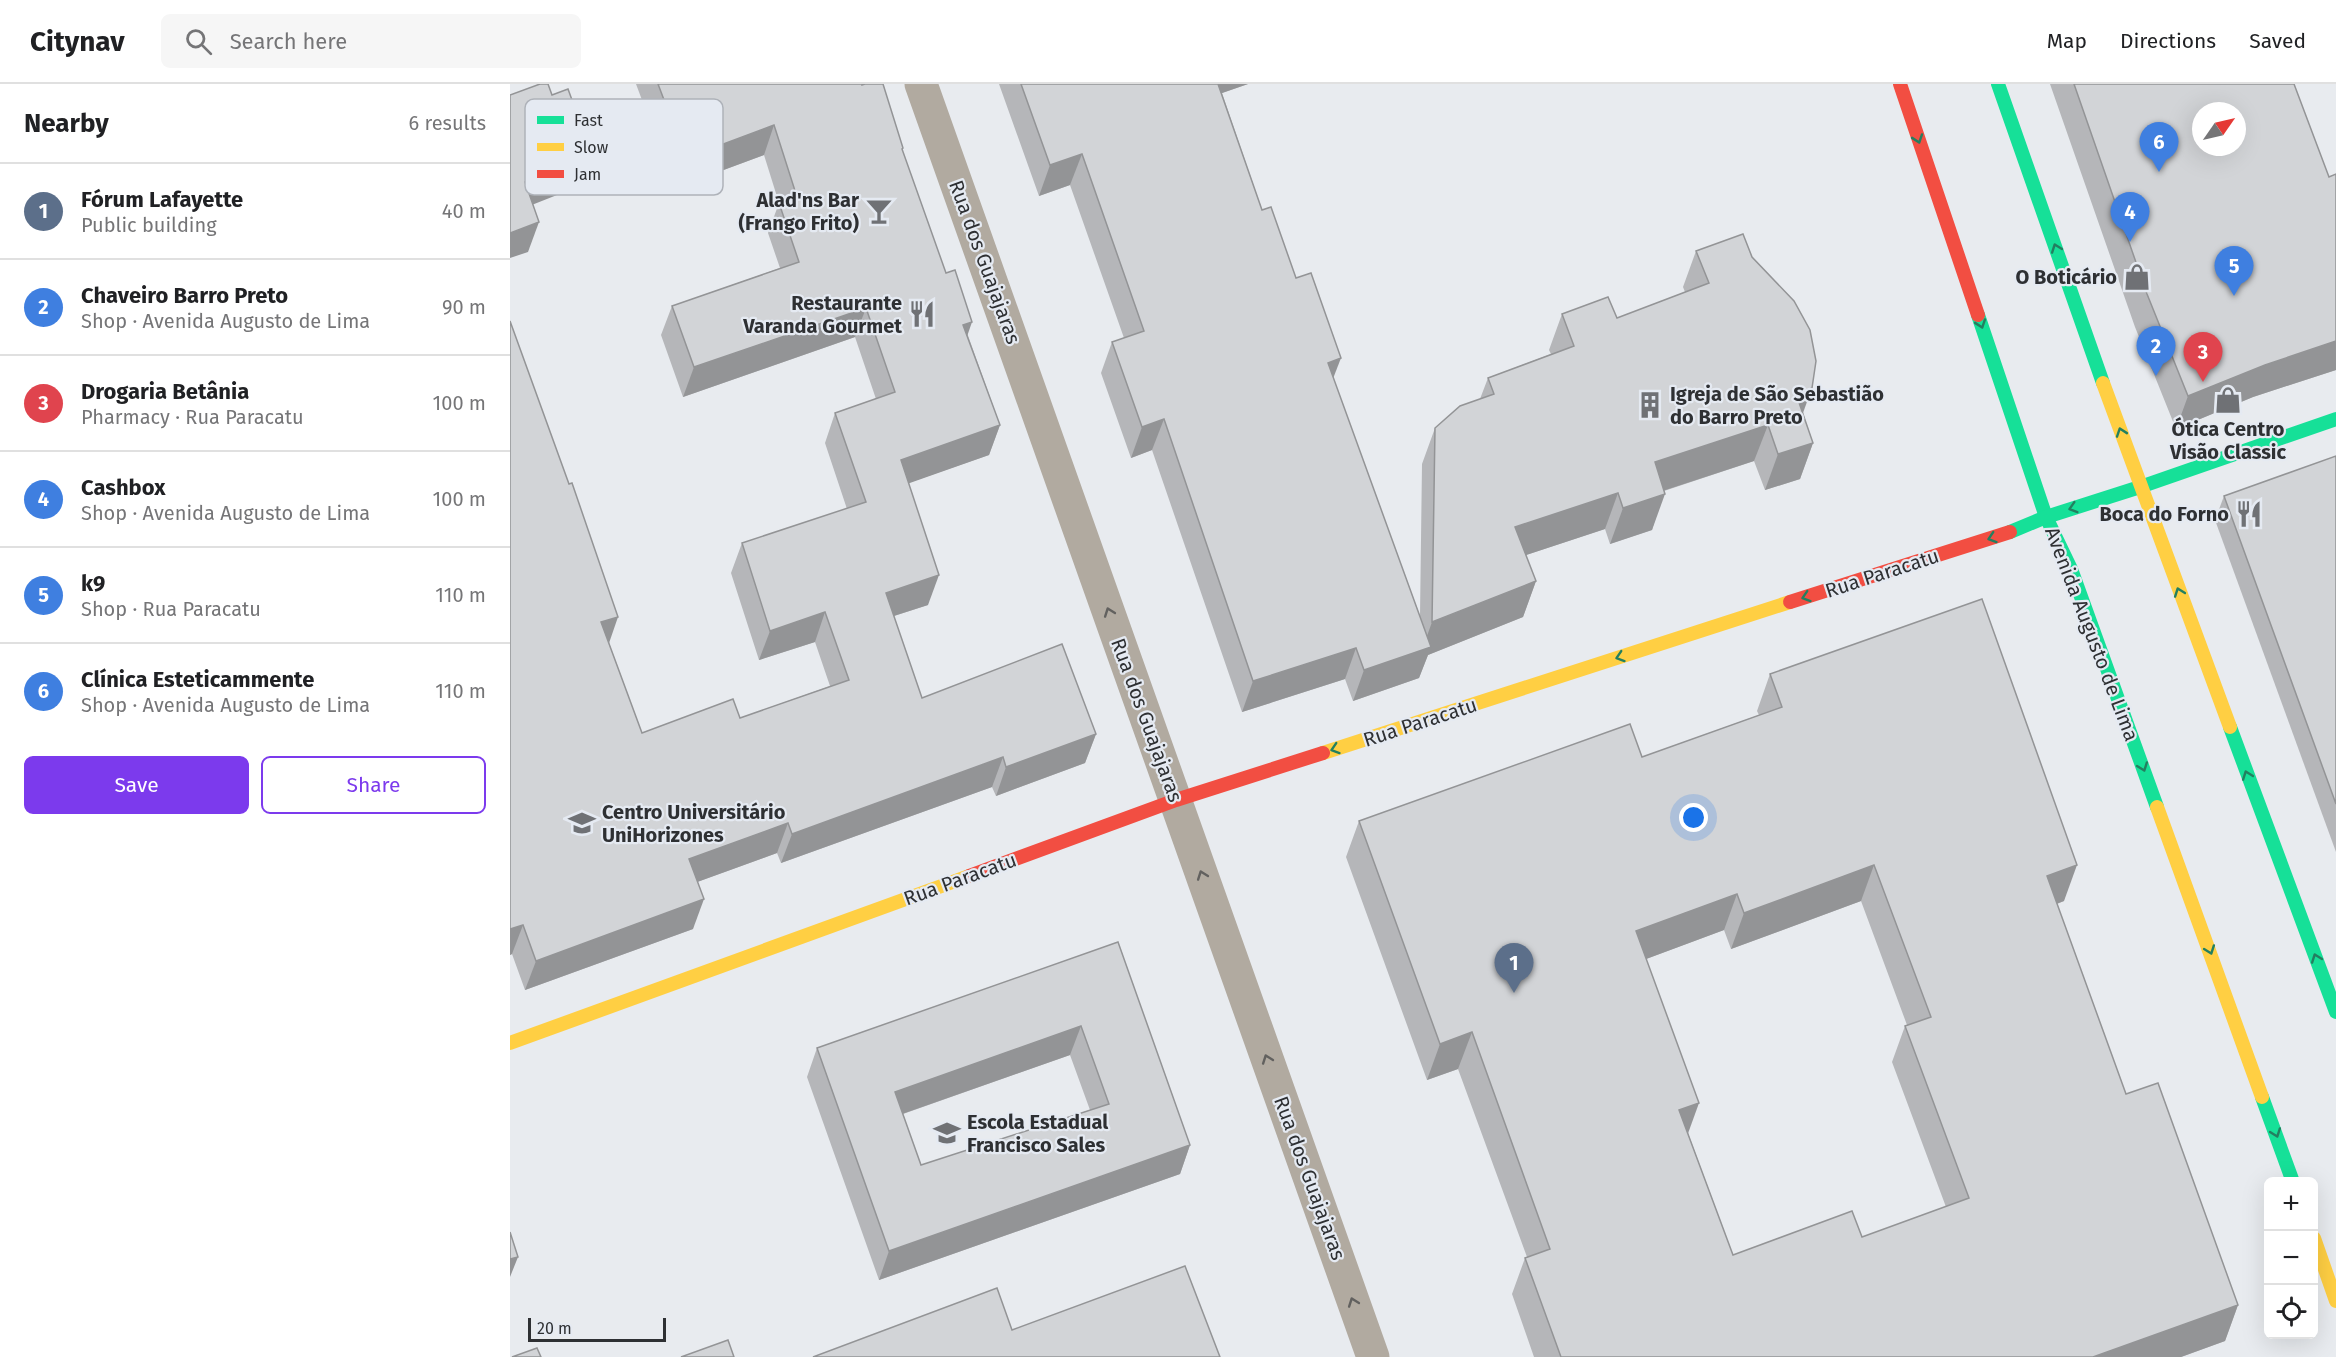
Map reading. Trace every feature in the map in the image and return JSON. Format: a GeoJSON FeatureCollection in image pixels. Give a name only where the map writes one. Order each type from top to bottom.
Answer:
{"type":"FeatureCollection","features":[{"type":"Feature","properties":{"kind":"main road","name":"Avenida Augusto de Lima"},"geometry":{"type":"LineString","coordinates":[[1900,84],[2046,516],[2072,569],[2291,1177]]}},
{"type":"Feature","properties":{"kind":"main road"},"geometry":{"type":"LineString","coordinates":[[1998,84],[2140,487],[2336,1012]]}},
{"type":"Feature","properties":{"kind":"main road","name":"Rua Paracatu"},"geometry":{"type":"LineString","coordinates":[[510,1043],[1176,800],[2010,532],[2046,516],[2140,487],[2336,419]]}},
{"type":"Feature","properties":{"kind":"main road"},"geometry":{"type":"LineString","coordinates":[[2318,1252],[2336,1301]]}},
{"type":"Feature","properties":{"kind":"street","name":"Rua dos Guajajaras"},"geometry":{"type":"LineString","coordinates":[[921,84],[1373,1357]]}},
{"type":"Feature","properties":{"kind":"building"},"geometry":{"type":"Polygon","coordinates":[[[540,84],[548,84],[552,95],[568,89],[572,99],[525,99],[525,195],[530,195],[539,222],[510,233],[510,95],[540,84]]]}},
{"type":"Feature","properties":{"kind":"building"},"geometry":{"type":"Polygon","coordinates":[[[658,84],[883,84],[902,149],[946,273],[955,270],[972,322],[963,325],[1000,425],[901,460],[939,575],[886,593],[922,698],[1062,644],[1096,734],[1006,767],[1003,757],[792,834],[788,823],[689,859],[704,899],[536,961],[523,925],[510,929],[510,321],[569,484],[572,483],[618,617],[601,622],[642,733],[733,699],[740,718],[849,680],[825,612],[770,631],[742,543],[866,502],[835,413],[895,392],[866,308],[694,367],[672,306],[799,262],[779,203],[797,197],[774,125],[723,144],[723,99],[664,99],[658,84]]]}},
{"type":"Feature","properties":{"kind":"building"},"geometry":{"type":"Polygon","coordinates":[[[1021,84],[1218,84],[1262,210],[1271,207],[1296,278],[1311,273],[1341,358],[1328,363],[1431,647],[1364,670],[1356,648],[1253,681],[1164,419],[1142,427],[1112,342],[1144,331],[1082,154],[1050,165],[1021,84]]]}},
{"type":"Feature","properties":{"kind":"building"},"geometry":{"type":"Polygon","coordinates":[[[2074,84],[2294,84],[2329,177],[2336,174],[2336,341],[2265,365],[2188,396],[2147,294],[2074,84]]]}},
{"type":"Feature","properties":{"kind":"building","name":"Igreja de São Sebastião do Barro Preto"},"geometry":{"type":"Polygon","coordinates":[[[1743,234],[1752,257],[1794,301],[1810,330],[1816,361],[1812,388],[1796,394],[1813,443],[1778,454],[1768,425],[1655,462],[1665,494],[1623,508],[1618,493],[1515,527],[1536,581],[1432,622],[1435,428],[1460,406],[1494,394],[1488,378],[1574,346],[1562,314],[1608,297],[1617,318],[1709,283],[1696,251],[1743,234]]]}},
{"type":"Feature","properties":{"kind":"building"},"geometry":{"type":"Polygon","coordinates":[[[2336,456],[2336,804],[2224,496],[2336,456]]]}},
{"type":"Feature","properties":{"kind":"building"},"geometry":{"type":"Polygon","coordinates":[[[1982,599],[2077,865],[2047,876],[2126,1094],[2158,1083],[2238,1305],[2093,1357],[1561,1357],[1525,1258],[1550,1249],[1472,1032],[1440,1044],[1359,821],[1630,724],[1642,757],[1782,707],[1770,674],[1982,599]],[[1874,865],[1744,913],[1737,894],[1636,931],[1699,1103],[1679,1110],[1733,1255],[1852,1211],[1862,1237],[1969,1198],[1905,1026],[1931,1017],[1874,865]]]}},
{"type":"Feature","properties":{"kind":"building"},"geometry":{"type":"Polygon","coordinates":[[[1118,942],[1190,1145],[889,1251],[817,1048],[1118,942]],[[1081,1026],[895,1092],[921,1165],[1109,1104],[1081,1026]]]}},
{"type":"Feature","properties":{"kind":"building"},"geometry":{"type":"Polygon","coordinates":[[[510,1232],[518,1257],[510,1259],[510,1232]]]}},
{"type":"Feature","properties":{"kind":"building"},"geometry":{"type":"Polygon","coordinates":[[[1185,1266],[1220,1357],[813,1357],[997,1288],[1012,1330],[1185,1266]]]}},
{"type":"Feature","properties":{"kind":"building"},"geometry":{"type":"Polygon","coordinates":[[[728,1340],[734,1357],[681,1357],[728,1340]]]}},
{"type":"Feature","properties":{"kind":"building"},"geometry":{"type":"Polygon","coordinates":[[[537,1348],[541,1357],[512,1357],[537,1348]]]}},
{"type":"Feature","properties":{"kind":"traffic: fast"},"geometry":{"type":"LineString","coordinates":[[1998,84],[2103,383]]}},
{"type":"Feature","properties":{"kind":"traffic: fast"},"geometry":{"type":"LineString","coordinates":[[1978,315],[2046,517],[2071,569],[2157,807]]}},
{"type":"Feature","properties":{"kind":"traffic: fast"},"geometry":{"type":"LineString","coordinates":[[2010,532],[2046,517],[2336,419]]}},
{"type":"Feature","properties":{"kind":"traffic: fast"},"geometry":{"type":"LineString","coordinates":[[2230,727],[2336,1012]]}},
{"type":"Feature","properties":{"kind":"traffic: fast"},"geometry":{"type":"LineString","coordinates":[[2262,1097],[2291,1177]]}},
{"type":"Feature","properties":{"kind":"traffic: slow"},"geometry":{"type":"LineString","coordinates":[[2103,383],[2230,727]]}},
{"type":"Feature","properties":{"kind":"traffic: slow"},"geometry":{"type":"LineString","coordinates":[[1323,753],[1790,602]]}},
{"type":"Feature","properties":{"kind":"traffic: slow"},"geometry":{"type":"LineString","coordinates":[[2157,807],[2262,1097]]}},
{"type":"Feature","properties":{"kind":"traffic: slow"},"geometry":{"type":"LineString","coordinates":[[510,1043],[969,876]]}},
{"type":"Feature","properties":{"kind":"traffic: slow"},"geometry":{"type":"LineString","coordinates":[[2318,1249],[2336,1301]]}},
{"type":"Feature","properties":{"kind":"traffic: jam"},"geometry":{"type":"LineString","coordinates":[[1900,84],[1978,315]]}},
{"type":"Feature","properties":{"kind":"traffic: jam"},"geometry":{"type":"LineString","coordinates":[[1790,602],[2010,532]]}},
{"type":"Feature","properties":{"kind":"traffic: jam"},"geometry":{"type":"LineString","coordinates":[[969,876],[1176,800],[1323,753]]}},
{"type":"Feature","properties":{"kind":"place","name":"Clínica Esteticammente"},"geometry":{"type":"Point","coordinates":[2159,172]}},
{"type":"Feature","properties":{"kind":"place","name":"Alad'ns Bar (Frango Frito)"},"geometry":{"type":"Point","coordinates":[879,211]}},
{"type":"Feature","properties":{"kind":"place","name":"Cashbox"},"geometry":{"type":"Point","coordinates":[2130,242]}},
{"type":"Feature","properties":{"kind":"place","name":"O Boticário"},"geometry":{"type":"Point","coordinates":[2137,277]}},
{"type":"Feature","properties":{"kind":"place","name":"k9"},"geometry":{"type":"Point","coordinates":[2234,296]}},
{"type":"Feature","properties":{"kind":"place","name":"Restaurante Varanda Gourmet"},"geometry":{"type":"Point","coordinates":[922,314]}},
{"type":"Feature","properties":{"kind":"place","name":"Chaveiro Barro Preto"},"geometry":{"type":"Point","coordinates":[2156,376]}},
{"type":"Feature","properties":{"kind":"place","name":"Drogaria Betânia"},"geometry":{"type":"Point","coordinates":[2203,382]}},
{"type":"Feature","properties":{"kind":"place","name":"Ótica Centro Visão Classic"},"geometry":{"type":"Point","coordinates":[2228,400]}},
{"type":"Feature","properties":{"kind":"place","name":"Igreja de São Sebastião do Barro Preto"},"geometry":{"type":"Point","coordinates":[1650,405]}},
{"type":"Feature","properties":{"kind":"place","name":"Boca do Forno"},"geometry":{"type":"Point","coordinates":[2249,514]}},
{"type":"Feature","properties":{"kind":"place","name":"Centro Universitário UniHorizones"},"geometry":{"type":"Point","coordinates":[582,823]}},
{"type":"Feature","properties":{"kind":"place","name":"Fórum Lafayette"},"geometry":{"type":"Point","coordinates":[1514,993]}},
{"type":"Feature","properties":{"kind":"place","name":"Escola Estadual Francisco Sales"},"geometry":{"type":"Point","coordinates":[947,1133]}}]}
